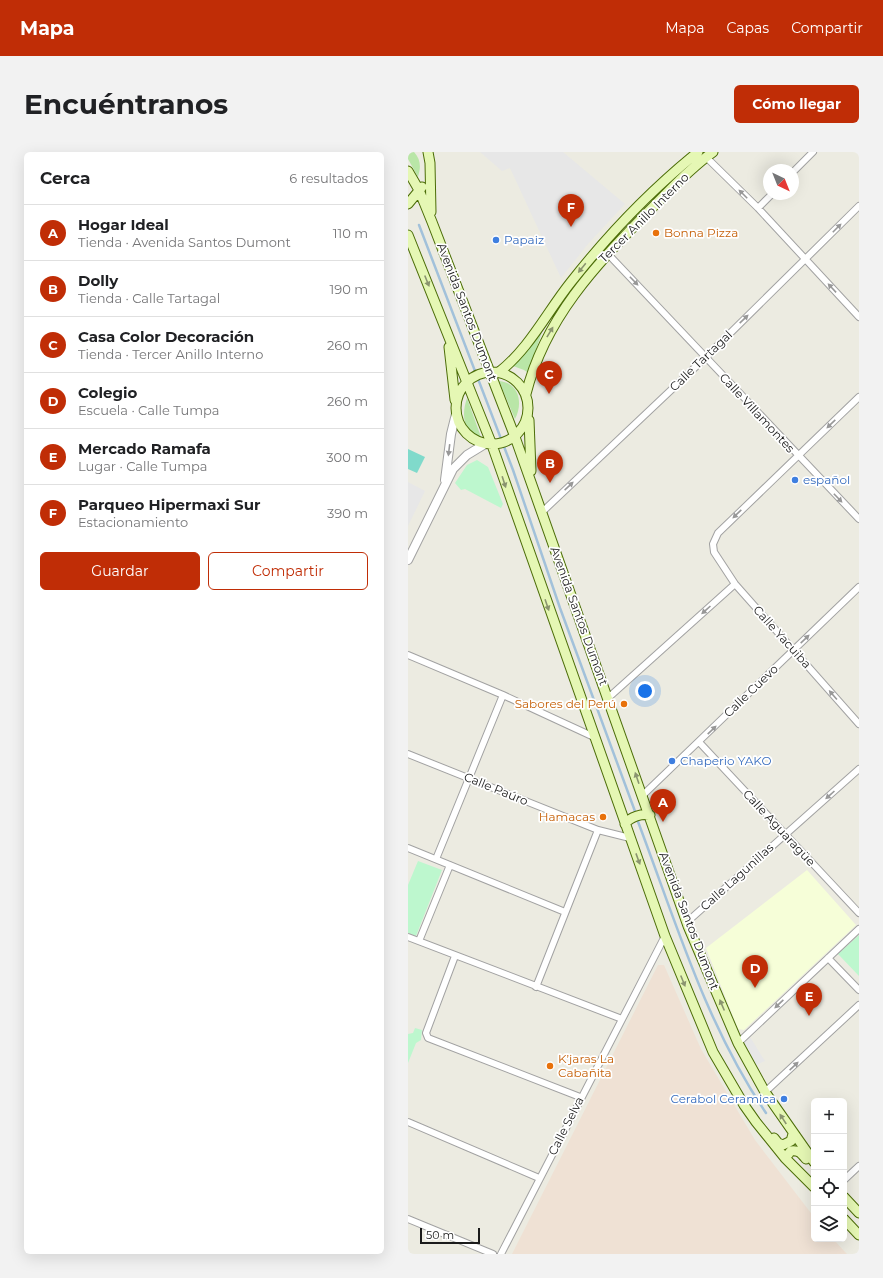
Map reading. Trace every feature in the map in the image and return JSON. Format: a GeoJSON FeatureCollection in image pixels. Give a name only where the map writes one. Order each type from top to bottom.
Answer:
{"type":"FeatureCollection","features":[{"type":"Feature","properties":{"kind":"main road"},"geometry":{"type":"LineString","coordinates":[[428,152],[432,222]]}},
{"type":"Feature","properties":{"kind":"main road","name":"Tercer Anillo Interno"},"geometry":{"type":"LineString","coordinates":[[468,381],[511,363],[524,348],[555,303],[616,229],[643,203],[706,154]]}},
{"type":"Feature","properties":{"kind":"main road","name":"Tercer Anillo Interno"},"geometry":{"type":"LineString","coordinates":[[526,394],[531,373],[542,346],[563,311],[607,253],[706,154]]}},
{"type":"Feature","properties":{"kind":"main road"},"geometry":{"type":"LineString","coordinates":[[408,204],[417,193],[430,167]]}},
{"type":"Feature","properties":{"kind":"main road","name":"Avenida Santos Dumont"},"geometry":{"type":"LineString","coordinates":[[408,171],[417,193],[432,222],[491,372],[512,439],[532,486],[643,795],[646,815],[687,922],[738,1043],[765,1092],[811,1158]]}},
{"type":"Feature","properties":{"kind":"main road"},"geometry":{"type":"LineString","coordinates":[[632,228],[629,226],[629,220],[643,203]]}},
{"type":"Feature","properties":{"kind":"main road"},"geometry":{"type":"LineString","coordinates":[[607,253],[610,247],[620,236],[620,232],[616,229]]}},
{"type":"Feature","properties":{"kind":"main road","name":"Avenida Santos Dumont"},"geometry":{"type":"LineString","coordinates":[[408,235],[468,381],[594,737],[627,821],[630,838],[665,936],[713,1052],[744,1105],[756,1122],[785,1158],[811,1184]]}},
{"type":"Feature","properties":{"kind":"main road"},"geometry":{"type":"LineString","coordinates":[[542,346],[536,344],[534,341],[549,317],[555,303]]}},
{"type":"Feature","properties":{"kind":"main road"},"geometry":{"type":"LineString","coordinates":[[448,334],[456,411],[459,424],[466,434],[474,440],[491,445],[512,439],[527,421],[529,411]]}},
{"type":"Feature","properties":{"kind":"main road"},"geometry":{"type":"LineString","coordinates":[[491,372],[515,380],[526,394],[529,411],[528,436],[532,486]]}},
{"type":"Feature","properties":{"kind":"main road"},"geometry":{"type":"LineString","coordinates":[[456,411],[459,392],[468,381]]}},
{"type":"Feature","properties":{"kind":"main road"},"geometry":{"type":"LineString","coordinates":[[627,821],[646,815]]}},
{"type":"Feature","properties":{"kind":"main road"},"geometry":{"type":"LineString","coordinates":[[756,1122],[765,1126],[778,1143],[783,1145],[791,1141],[793,1134]]}},
{"type":"Feature","properties":{"kind":"main road"},"geometry":{"type":"LineString","coordinates":[[785,1158],[791,1151],[795,1150],[800,1152],[811,1163]]}},
{"type":"Feature","properties":{"kind":"main road"},"geometry":{"type":"LineString","coordinates":[[847,1200],[859,1213]]}},
{"type":"Feature","properties":{"kind":"main road"},"geometry":{"type":"LineString","coordinates":[[847,1222],[859,1235]]}},
{"type":"Feature","properties":{"kind":"street"},"geometry":{"type":"LineString","coordinates":[[430,167],[434,152]]}},
{"type":"Feature","properties":{"kind":"street"},"geometry":{"type":"LineString","coordinates":[[799,166],[813,152]]}},
{"type":"Feature","properties":{"kind":"street"},"geometry":{"type":"LineString","coordinates":[[706,154],[859,317]]}},
{"type":"Feature","properties":{"kind":"street"},"geometry":{"type":"LineString","coordinates":[[758,208],[766,200]]}},
{"type":"Feature","properties":{"kind":"street","name":"Calle Tartagal"},"geometry":{"type":"LineString","coordinates":[[541,513],[706,357],[859,206]]}},
{"type":"Feature","properties":{"kind":"street","name":"Calle Villamontes"},"geometry":{"type":"LineString","coordinates":[[607,253],[859,519]]}},
{"type":"Feature","properties":{"kind":"street"},"geometry":{"type":"LineString","coordinates":[[798,456],[859,397]]}},
{"type":"Feature","properties":{"kind":"street"},"geometry":{"type":"LineString","coordinates":[[444,486],[451,434],[456,411]]}},
{"type":"Feature","properties":{"kind":"street"},"geometry":{"type":"LineString","coordinates":[[408,560],[448,478],[460,462],[491,445]]}},
{"type":"Feature","properties":{"kind":"street","name":"Calle Yacuiba"},"geometry":{"type":"LineString","coordinates":[[798,456],[718,534],[713,544],[714,552],[735,584],[859,724]]}},
{"type":"Feature","properties":{"kind":"street"},"geometry":{"type":"LineString","coordinates":[[608,698],[735,584]]}},
{"type":"Feature","properties":{"kind":"street","name":"Calle Cuevo"},"geometry":{"type":"LineString","coordinates":[[643,795],[859,586]]}},
{"type":"Feature","properties":{"kind":"street"},"geometry":{"type":"LineString","coordinates":[[408,655],[504,695],[594,737]]}},
{"type":"Feature","properties":{"kind":"street"},"geometry":{"type":"LineString","coordinates":[[436,859],[504,695]]}},
{"type":"Feature","properties":{"kind":"street","name":"Calle Aguaragüe"},"geometry":{"type":"LineString","coordinates":[[699,742],[859,913]]}},
{"type":"Feature","properties":{"kind":"street","name":"Calle Paúro"},"geometry":{"type":"LineString","coordinates":[[408,754],[598,830],[630,838]]}},
{"type":"Feature","properties":{"kind":"street","name":"Calle Lagunillas"},"geometry":{"type":"LineString","coordinates":[[687,922],[859,769]]}},
{"type":"Feature","properties":{"kind":"street"},"geometry":{"type":"LineString","coordinates":[[536,987],[598,830]]}},
{"type":"Feature","properties":{"kind":"street"},"geometry":{"type":"LineString","coordinates":[[408,848],[565,912]]}},
{"type":"Feature","properties":{"kind":"street"},"geometry":{"type":"LineString","coordinates":[[419,941],[450,865]]}},
{"type":"Feature","properties":{"kind":"street"},"geometry":{"type":"LineString","coordinates":[[738,1043],[859,929]]}},
{"type":"Feature","properties":{"kind":"street","name":"Calle Selva"},"geometry":{"type":"LineString","coordinates":[[501,1254],[580,1097],[665,936]]}},
{"type":"Feature","properties":{"kind":"street"},"geometry":{"type":"LineString","coordinates":[[408,937],[622,1019]]}},
{"type":"Feature","properties":{"kind":"street"},"geometry":{"type":"LineString","coordinates":[[455,956],[426,1032],[428,1038],[580,1097]]}},
{"type":"Feature","properties":{"kind":"street"},"geometry":{"type":"LineString","coordinates":[[828,958],[859,990]]}},
{"type":"Feature","properties":{"kind":"street"},"geometry":{"type":"LineString","coordinates":[[765,1092],[859,1005]]}},
{"type":"Feature","properties":{"kind":"street"},"geometry":{"type":"LineString","coordinates":[[408,1122],[539,1178]]}},
{"type":"Feature","properties":{"kind":"street"},"geometry":{"type":"LineString","coordinates":[[847,1177],[859,1166]]}},
{"type":"Feature","properties":{"kind":"street"},"geometry":{"type":"LineString","coordinates":[[408,1219],[493,1254]]}},
{"type":"Feature","properties":{"kind":"shaded area"},"geometry":{"type":"Polygon","coordinates":[[[480,152],[563,152],[625,204],[588,244],[561,278],[510,168],[502,171],[480,152]]]}},
{"type":"Feature","properties":{"kind":"shaded area"},"geometry":{"type":"Polygon","coordinates":[[[408,449],[425,457],[417,473],[408,469],[408,449]]]}},
{"type":"Feature","properties":{"kind":"shaded area"},"geometry":{"type":"Polygon","coordinates":[[[477,460],[488,467],[503,504],[501,508],[465,489],[461,490],[455,483],[467,465],[477,460]]]}},
{"type":"Feature","properties":{"kind":"shaded area"},"geometry":{"type":"Polygon","coordinates":[[[408,482],[425,491],[408,526],[408,482]]]}},
{"type":"Feature","properties":{"kind":"shaded area"},"geometry":{"type":"Polygon","coordinates":[[[418,861],[442,870],[416,936],[408,933],[408,885],[418,861]]]}},
{"type":"Feature","properties":{"kind":"shaded area"},"geometry":{"type":"Polygon","coordinates":[[[807,870],[856,925],[744,1030],[738,1029],[706,948],[807,870]]]}},
{"type":"Feature","properties":{"kind":"shaded area"},"geometry":{"type":"Polygon","coordinates":[[[859,935],[859,976],[838,954],[859,935]]]}},
{"type":"Feature","properties":{"kind":"shaded area"},"geometry":{"type":"Polygon","coordinates":[[[658,965],[664,965],[701,1049],[755,1140],[811,1213],[811,1242],[836,1242],[847,1254],[512,1254],[658,965]]]}},
{"type":"Feature","properties":{"kind":"shaded area"},"geometry":{"type":"Polygon","coordinates":[[[415,1028],[422,1030],[421,1040],[416,1043],[408,1063],[408,1034],[413,1033],[415,1028]]]}},
{"type":"Feature","properties":{"kind":"shaded area"},"geometry":{"type":"Polygon","coordinates":[[[750,1037],[765,1061],[756,1065],[743,1041],[750,1037]]]}},
{"type":"Feature","properties":{"kind":"green space"},"geometry":{"type":"Polygon","coordinates":[[[408,152],[414,152],[418,158],[420,170],[418,177],[408,159],[408,152]]]}},
{"type":"Feature","properties":{"kind":"green space"},"geometry":{"type":"Polygon","coordinates":[[[542,332],[528,373],[513,366],[542,332]]]}},
{"type":"Feature","properties":{"kind":"green space"},"geometry":{"type":"Polygon","coordinates":[[[499,381],[511,386],[518,395],[519,407],[515,419],[499,381]]]}},
{"type":"Feature","properties":{"kind":"green space"},"geometry":{"type":"Polygon","coordinates":[[[467,398],[482,440],[467,428],[464,411],[467,398]]]}},
{"type":"Feature","properties":{"kind":"waterway"},"geometry":{"type":"LineString","coordinates":[[419,225],[513,470],[560,608],[636,814]]}},
{"type":"Feature","properties":{"kind":"waterway"},"geometry":{"type":"LineString","coordinates":[[637,819],[678,932],[708,1007],[725,1043],[766,1113]]}},
{"type":"Feature","properties":{"kind":"place","name":"Parqueo Hipermaxi Sur"},"geometry":{"type":"Point","coordinates":[571,227]}},
{"type":"Feature","properties":{"kind":"place","name":"Bonna Pizza"},"geometry":{"type":"Point","coordinates":[656,233]}},
{"type":"Feature","properties":{"kind":"place","name":"Papaiz"},"geometry":{"type":"Point","coordinates":[496,240]}},
{"type":"Feature","properties":{"kind":"place","name":"Casa Color Decoración"},"geometry":{"type":"Point","coordinates":[549,394]}},
{"type":"Feature","properties":{"kind":"place","name":"español"},"geometry":{"type":"Point","coordinates":[795,480]}},
{"type":"Feature","properties":{"kind":"place","name":"Dolly"},"geometry":{"type":"Point","coordinates":[550,483]}},
{"type":"Feature","properties":{"kind":"place","name":"Sabores del Perú"},"geometry":{"type":"Point","coordinates":[624,704]}},
{"type":"Feature","properties":{"kind":"place","name":"Chaperio YAKO"},"geometry":{"type":"Point","coordinates":[672,761]}},
{"type":"Feature","properties":{"kind":"place","name":"Hamacas"},"geometry":{"type":"Point","coordinates":[603,817]}},
{"type":"Feature","properties":{"kind":"place","name":"Hogar Ideal"},"geometry":{"type":"Point","coordinates":[663,822]}},
{"type":"Feature","properties":{"kind":"place","name":"Colegio"},"geometry":{"type":"Point","coordinates":[755,988]}},
{"type":"Feature","properties":{"kind":"place","name":"Mercado Ramafa"},"geometry":{"type":"Point","coordinates":[809,1016]}},
{"type":"Feature","properties":{"kind":"place","name":"K’jaras La Cabañita"},"geometry":{"type":"Point","coordinates":[550,1066]}},
{"type":"Feature","properties":{"kind":"place","name":"Cerabol Ceramica"},"geometry":{"type":"Point","coordinates":[784,1099]}}]}
